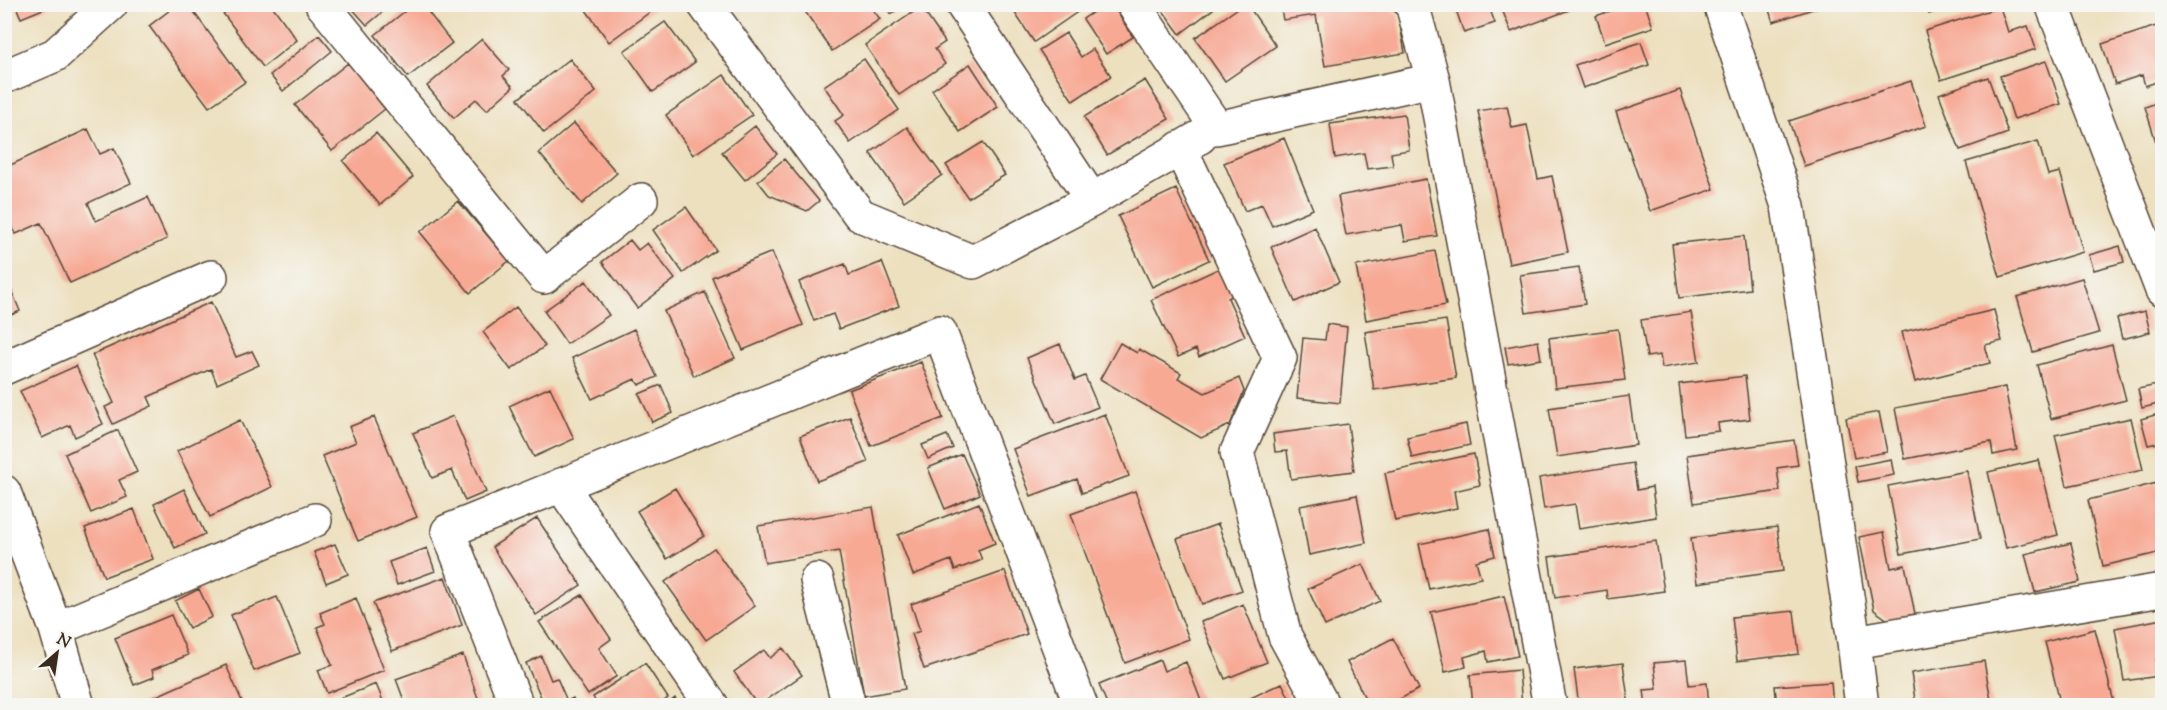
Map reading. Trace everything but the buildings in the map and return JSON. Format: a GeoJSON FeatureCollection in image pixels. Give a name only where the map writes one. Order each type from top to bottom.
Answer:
{"type":"FeatureCollection","features":[{"type":"Feature","properties":{"kind":"street"},"geometry":{"type":"LineString","coordinates":[[5,76],[56,55],[111,4]]}},
{"type":"Feature","properties":{"kind":"street"},"geometry":{"type":"LineString","coordinates":[[322,4],[544,277],[640,201]]}},
{"type":"Feature","properties":{"kind":"street"},"geometry":{"type":"LineString","coordinates":[[704,4],[860,215],[973,262],[1092,200],[1217,128],[1433,80]]}},
{"type":"Feature","properties":{"kind":"street"},"geometry":{"type":"LineString","coordinates":[[962,4],[1092,200]]}},
{"type":"Feature","properties":{"kind":"street"},"geometry":{"type":"LineString","coordinates":[[1133,4],[1217,128]]}},
{"type":"Feature","properties":{"kind":"street"},"geometry":{"type":"LineString","coordinates":[[1412,4],[1433,80],[1550,705]]}},
{"type":"Feature","properties":{"kind":"street"},"geometry":{"type":"LineString","coordinates":[[1720,4],[1788,206],[1862,705]]}},
{"type":"Feature","properties":{"kind":"street"},"geometry":{"type":"LineString","coordinates":[[2052,4],[2163,290]]}},
{"type":"Feature","properties":{"kind":"street"},"geometry":{"type":"LineString","coordinates":[[1180,148],[1280,358],[1237,452],[1285,636],[1323,705]]}},
{"type":"Feature","properties":{"kind":"street"},"geometry":{"type":"LineString","coordinates":[[4,368],[211,277]]}},
{"type":"Feature","properties":{"kind":"street"},"geometry":{"type":"LineString","coordinates":[[517,705],[448,531],[940,332],[1081,705]]}},
{"type":"Feature","properties":{"kind":"street"},"geometry":{"type":"LineString","coordinates":[[561,485],[712,705]]}},
{"type":"Feature","properties":{"kind":"street"},"geometry":{"type":"LineString","coordinates":[[4,492],[56,629],[78,705]]}},
{"type":"Feature","properties":{"kind":"street"},"geometry":{"type":"LineString","coordinates":[[56,629],[315,520]]}},
{"type":"Feature","properties":{"kind":"street"},"geometry":{"type":"LineString","coordinates":[[817,580],[849,705]]}},
{"type":"Feature","properties":{"kind":"street"},"geometry":{"type":"LineString","coordinates":[[1854,642],[2163,590]]}}]}
